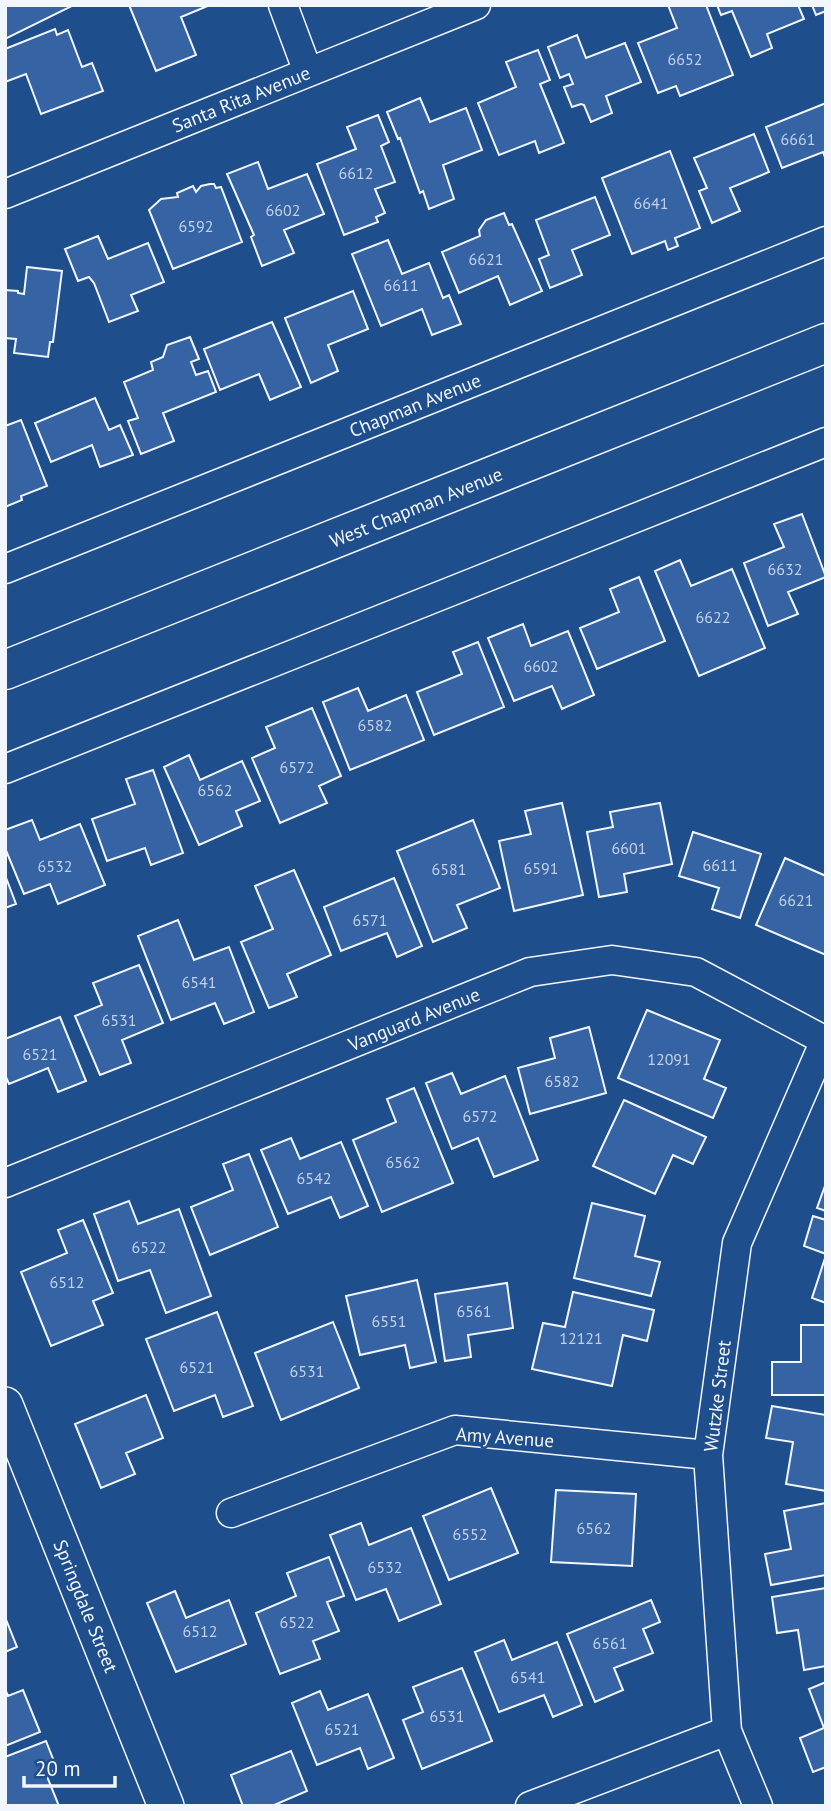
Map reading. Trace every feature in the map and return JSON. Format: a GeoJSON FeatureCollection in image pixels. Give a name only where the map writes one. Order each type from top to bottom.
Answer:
{"type":"FeatureCollection","features":[{"type":"Feature","properties":{"kind":"main road","name":"West Chapman Avenue"},"geometry":{"type":"LineString","coordinates":[[5,670],[826,344]]}},
{"type":"Feature","properties":{"kind":"street"},"geometry":{"type":"LineString","coordinates":[[283,5],[308,72]]}},
{"type":"Feature","properties":{"kind":"street","name":"Santa Rita Avenue"},"geometry":{"type":"LineString","coordinates":[[5,194],[476,5]]}},
{"type":"Feature","properties":{"kind":"street","name":"Chapman Avenue"},"geometry":{"type":"LineString","coordinates":[[5,569],[826,241]]}},
{"type":"Feature","properties":{"kind":"street"},"geometry":{"type":"LineString","coordinates":[[5,769],[826,442]]}},
{"type":"Feature","properties":{"kind":"street","name":"Vanguard Avenue"},"geometry":{"type":"LineString","coordinates":[[7,1178],[530,972],[612,960],[696,972],[825,1039]]}},
{"type":"Feature","properties":{"kind":"street","name":"Wutzke Street"},"geometry":{"type":"LineString","coordinates":[[758,1806],[727,1731],[708,1455],[737,1243],[825,1039]]}},
{"type":"Feature","properties":{"kind":"street","name":"Springdale Street"},"geometry":{"type":"LineString","coordinates":[[5,1405],[166,1806]]}},
{"type":"Feature","properties":{"kind":"street","name":"Amy Avenue"},"geometry":{"type":"LineString","coordinates":[[231,1513],[455,1430],[708,1455]]}},
{"type":"Feature","properties":{"kind":"street"},"geometry":{"type":"LineString","coordinates":[[530,1806],[727,1731]]}},
{"type":"Feature","properties":{"kind":"building"},"geometry":{"type":"Polygon","coordinates":[[[5,5],[72,5],[72,6],[5,39],[5,5]]]}},
{"type":"Feature","properties":{"kind":"building"},"geometry":{"type":"Polygon","coordinates":[[[129,5],[210,5],[181,17],[196,55],[156,71],[129,5]]]}},
{"type":"Feature","properties":{"kind":"building"},"geometry":{"type":"Polygon","coordinates":[[[668,5],[706,5],[733,75],[680,96],[676,86],[658,93],[638,43],[677,28],[668,5]]]}},
{"type":"Feature","properties":{"kind":"building"},"geometry":{"type":"Polygon","coordinates":[[[717,5],[798,5],[804,19],[767,34],[772,48],[751,57],[732,11],[721,15],[717,5]]]}},
{"type":"Feature","properties":{"kind":"building"},"geometry":{"type":"Polygon","coordinates":[[[812,5],[826,5],[826,11],[816,15],[812,5]]]}},
{"type":"Feature","properties":{"kind":"building"},"geometry":{"type":"Polygon","coordinates":[[[55,29],[57,35],[68,30],[82,67],[92,63],[103,91],[41,114],[26,74],[5,82],[5,49],[55,29]]]}},
{"type":"Feature","properties":{"kind":"building"},"geometry":{"type":"Polygon","coordinates":[[[577,35],[586,58],[625,43],[641,82],[606,96],[612,113],[591,122],[584,105],[572,107],[564,87],[573,84],[569,74],[560,78],[548,47],[577,35]]]}},
{"type":"Feature","properties":{"kind":"building"},"geometry":{"type":"Polygon","coordinates":[[[538,50],[550,80],[540,84],[564,143],[539,153],[535,141],[499,155],[478,103],[516,87],[506,62],[538,50]]]}},
{"type":"Feature","properties":{"kind":"building"},"geometry":{"type":"Polygon","coordinates":[[[420,98],[430,122],[466,108],[482,150],[443,165],[454,199],[429,209],[387,112],[420,98]]]}},
{"type":"Feature","properties":{"kind":"building"},"geometry":{"type":"Polygon","coordinates":[[[826,103],[826,160],[823,152],[782,168],[766,127],[826,103]]]}},
{"type":"Feature","properties":{"kind":"building"},"geometry":{"type":"Polygon","coordinates":[[[378,115],[389,142],[381,146],[395,182],[375,189],[385,213],[376,217],[378,222],[344,235],[317,164],[356,149],[347,127],[378,115]]]}},
{"type":"Feature","properties":{"kind":"building"},"geometry":{"type":"Polygon","coordinates":[[[754,134],[769,172],[730,188],[740,211],[712,223],[699,191],[707,188],[694,158],[754,134]]]}},
{"type":"Feature","properties":{"kind":"building"},"geometry":{"type":"Polygon","coordinates":[[[670,151],[700,228],[675,238],[678,246],[668,250],[665,241],[632,254],[602,178],[670,151]]]}},
{"type":"Feature","properties":{"kind":"building"},"geometry":{"type":"Polygon","coordinates":[[[258,162],[268,189],[307,174],[324,214],[284,230],[294,253],[262,266],[251,237],[254,235],[227,174],[258,162]]]}},
{"type":"Feature","properties":{"kind":"building"},"geometry":{"type":"Polygon","coordinates":[[[214,184],[216,188],[221,187],[242,242],[173,269],[149,210],[161,199],[178,197],[177,193],[193,186],[196,192],[201,186],[214,184]]]}},
{"type":"Feature","properties":{"kind":"building"},"geometry":{"type":"Polygon","coordinates":[[[595,197],[610,235],[572,250],[582,275],[550,288],[539,259],[549,255],[536,220],[595,197]]]}},
{"type":"Feature","properties":{"kind":"building"},"geometry":{"type":"Polygon","coordinates":[[[504,213],[509,225],[512,224],[542,291],[510,305],[498,276],[459,293],[442,252],[480,236],[479,230],[486,220],[504,213]]]}},
{"type":"Feature","properties":{"kind":"building"},"geometry":{"type":"Polygon","coordinates":[[[98,236],[108,259],[148,243],[164,282],[131,295],[138,311],[109,322],[94,283],[89,277],[78,281],[65,249],[98,236]]]}},
{"type":"Feature","properties":{"kind":"building"},"geometry":{"type":"Polygon","coordinates":[[[388,240],[402,274],[429,263],[443,298],[449,295],[461,324],[432,335],[422,309],[381,326],[352,254],[388,240]]]}},
{"type":"Feature","properties":{"kind":"building"},"geometry":{"type":"Polygon","coordinates":[[[27,267],[62,271],[53,342],[50,342],[48,357],[14,353],[16,339],[5,338],[5,290],[24,294],[27,267]]]}},
{"type":"Feature","properties":{"kind":"building"},"geometry":{"type":"Polygon","coordinates":[[[353,291],[368,329],[328,345],[338,371],[311,383],[285,318],[353,291]]]}},
{"type":"Feature","properties":{"kind":"building"},"geometry":{"type":"Polygon","coordinates":[[[272,322],[301,387],[270,400],[259,374],[220,390],[204,349],[272,322]]]}},
{"type":"Feature","properties":{"kind":"building"},"geometry":{"type":"Polygon","coordinates":[[[190,337],[199,359],[191,362],[196,375],[208,371],[216,392],[163,413],[174,441],[141,454],[128,421],[138,418],[124,382],[153,370],[151,362],[163,357],[167,345],[190,337]]]}},
{"type":"Feature","properties":{"kind":"building"},"geometry":{"type":"Polygon","coordinates":[[[95,398],[109,430],[120,425],[133,455],[100,467],[92,445],[51,462],[35,423],[95,398]]]}},
{"type":"Feature","properties":{"kind":"building"},"geometry":{"type":"Polygon","coordinates":[[[21,420],[47,486],[21,496],[22,500],[5,507],[5,426],[21,420]]]}},
{"type":"Feature","properties":{"kind":"building"},"geometry":{"type":"Polygon","coordinates":[[[802,514],[826,577],[788,592],[798,614],[768,626],[744,563],[784,547],[774,524],[802,514]]]}},
{"type":"Feature","properties":{"kind":"building"},"geometry":{"type":"Polygon","coordinates":[[[680,560],[691,586],[732,569],[765,648],[699,676],[655,571],[680,560]]]}},
{"type":"Feature","properties":{"kind":"building"},"geometry":{"type":"Polygon","coordinates":[[[639,577],[665,641],[597,669],[580,628],[619,612],[610,589],[639,577]]]}},
{"type":"Feature","properties":{"kind":"building"},"geometry":{"type":"Polygon","coordinates":[[[523,624],[531,646],[568,631],[594,695],[562,709],[552,686],[514,701],[488,638],[523,624]]]}},
{"type":"Feature","properties":{"kind":"building"},"geometry":{"type":"Polygon","coordinates":[[[478,642],[504,707],[434,735],[417,692],[462,674],[453,652],[478,642]]]}},
{"type":"Feature","properties":{"kind":"building"},"geometry":{"type":"Polygon","coordinates":[[[358,688],[368,711],[406,695],[424,740],[350,770],[323,702],[358,688]]]}},
{"type":"Feature","properties":{"kind":"building"},"geometry":{"type":"Polygon","coordinates":[[[312,708],[341,776],[319,786],[327,803],[280,823],[252,758],[275,748],[266,727],[312,708]]]}},
{"type":"Feature","properties":{"kind":"building"},"geometry":{"type":"Polygon","coordinates":[[[189,755],[200,780],[242,761],[260,801],[236,811],[242,826],[199,845],[164,767],[189,755]]]}},
{"type":"Feature","properties":{"kind":"building"},"geometry":{"type":"Polygon","coordinates":[[[153,770],[183,853],[151,865],[145,848],[107,861],[92,819],[135,804],[126,779],[153,770]]]}},
{"type":"Feature","properties":{"kind":"building"},"geometry":{"type":"Polygon","coordinates":[[[562,803],[583,895],[514,911],[499,841],[531,834],[525,811],[562,803]]]}},
{"type":"Feature","properties":{"kind":"building"},"geometry":{"type":"Polygon","coordinates":[[[660,803],[672,864],[624,874],[627,892],[599,897],[587,832],[613,827],[610,812],[660,803]]]}},
{"type":"Feature","properties":{"kind":"building"},"geometry":{"type":"Polygon","coordinates":[[[32,820],[40,840],[80,824],[105,885],[58,904],[50,884],[24,894],[5,848],[5,830],[32,820]]]}},
{"type":"Feature","properties":{"kind":"building"},"geometry":{"type":"Polygon","coordinates":[[[473,820],[500,888],[457,905],[467,928],[433,942],[397,851],[473,820]]]}},
{"type":"Feature","properties":{"kind":"building"},"geometry":{"type":"Polygon","coordinates":[[[693,832],[761,854],[740,918],[712,909],[719,888],[679,876],[693,832]]]}},
{"type":"Feature","properties":{"kind":"building"},"geometry":{"type":"Polygon","coordinates":[[[785,858],[826,876],[826,955],[756,925],[785,858]]]}},
{"type":"Feature","properties":{"kind":"building"},"geometry":{"type":"Polygon","coordinates":[[[294,870],[331,955],[287,974],[297,997],[269,1008],[241,942],[273,929],[255,886],[294,870]]]}},
{"type":"Feature","properties":{"kind":"building"},"geometry":{"type":"Polygon","coordinates":[[[5,875],[16,904],[5,908],[5,875]]]}},
{"type":"Feature","properties":{"kind":"building"},"geometry":{"type":"Polygon","coordinates":[[[394,878],[422,946],[397,957],[387,933],[341,951],[324,907],[394,878]]]}},
{"type":"Feature","properties":{"kind":"building"},"geometry":{"type":"Polygon","coordinates":[[[178,920],[194,960],[229,947],[254,1012],[224,1024],[215,1003],[171,1020],[138,936],[178,920]]]}},
{"type":"Feature","properties":{"kind":"building"},"geometry":{"type":"Polygon","coordinates":[[[139,965],[163,1023],[122,1040],[131,1063],[100,1075],[75,1016],[102,1005],[93,983],[139,965]]]}},
{"type":"Feature","properties":{"kind":"building"},"geometry":{"type":"Polygon","coordinates":[[[647,1010],[720,1040],[704,1079],[726,1088],[713,1118],[618,1078],[647,1010]]]}},
{"type":"Feature","properties":{"kind":"building"},"geometry":{"type":"Polygon","coordinates":[[[60,1017],[86,1081],[58,1092],[48,1068],[9,1084],[5,1075],[5,1039],[60,1017]]]}},
{"type":"Feature","properties":{"kind":"building"},"geometry":{"type":"Polygon","coordinates":[[[589,1027],[606,1093],[530,1114],[518,1068],[555,1058],[550,1038],[589,1027]]]}},
{"type":"Feature","properties":{"kind":"building"},"geometry":{"type":"Polygon","coordinates":[[[452,1073],[461,1094],[505,1076],[538,1160],[494,1177],[478,1138],[452,1149],[426,1083],[452,1073]]]}},
{"type":"Feature","properties":{"kind":"building"},"geometry":{"type":"Polygon","coordinates":[[[414,1088],[453,1183],[382,1212],[353,1140],[396,1122],[387,1099],[414,1088]]]}},
{"type":"Feature","properties":{"kind":"building"},"geometry":{"type":"Polygon","coordinates":[[[624,1100],[706,1137],[693,1164],[673,1155],[655,1194],[593,1166],[624,1100]]]}},
{"type":"Feature","properties":{"kind":"building"},"geometry":{"type":"Polygon","coordinates":[[[291,1138],[300,1159],[341,1142],[368,1206],[340,1218],[331,1197],[288,1214],[261,1150],[291,1138]]]}},
{"type":"Feature","properties":{"kind":"building"},"geometry":{"type":"Polygon","coordinates":[[[249,1154],[278,1227],[210,1255],[191,1207],[233,1190],[223,1164],[249,1154]]]}},
{"type":"Feature","properties":{"kind":"building"},"geometry":{"type":"Polygon","coordinates":[[[826,1183],[826,1211],[817,1208],[826,1183]]]}},
{"type":"Feature","properties":{"kind":"building"},"geometry":{"type":"Polygon","coordinates":[[[129,1201],[138,1224],[179,1209],[211,1296],[166,1313],[150,1270],[118,1281],[94,1214],[129,1201]]]}},
{"type":"Feature","properties":{"kind":"building"},"geometry":{"type":"Polygon","coordinates":[[[592,1203],[645,1216],[635,1256],[660,1262],[651,1296],[574,1278],[592,1203]]]}},
{"type":"Feature","properties":{"kind":"building"},"geometry":{"type":"Polygon","coordinates":[[[813,1216],[826,1220],[826,1254],[804,1246],[813,1216]]]}},
{"type":"Feature","properties":{"kind":"building"},"geometry":{"type":"Polygon","coordinates":[[[83,1220],[113,1293],[93,1301],[103,1325],[51,1346],[21,1272],[67,1253],[58,1230],[83,1220]]]}},
{"type":"Feature","properties":{"kind":"building"},"geometry":{"type":"Polygon","coordinates":[[[826,1255],[826,1303],[812,1298],[826,1255]]]}},
{"type":"Feature","properties":{"kind":"building"},"geometry":{"type":"Polygon","coordinates":[[[417,1280],[436,1362],[410,1368],[405,1345],[360,1355],[346,1296],[417,1280]]]}},
{"type":"Feature","properties":{"kind":"building"},"geometry":{"type":"Polygon","coordinates":[[[507,1283],[513,1328],[468,1335],[471,1357],[445,1361],[435,1294],[507,1283]]]}},
{"type":"Feature","properties":{"kind":"building"},"geometry":{"type":"Polygon","coordinates":[[[573,1292],[654,1310],[647,1341],[623,1335],[612,1386],[532,1369],[543,1323],[565,1327],[573,1292]]]}},
{"type":"Feature","properties":{"kind":"building"},"geometry":{"type":"Polygon","coordinates":[[[217,1312],[253,1406],[223,1417],[215,1395],[174,1411],[146,1339],[217,1312]]]}},
{"type":"Feature","properties":{"kind":"building"},"geometry":{"type":"Polygon","coordinates":[[[333,1322],[359,1388],[281,1420],[255,1353],[333,1322]]]}},
{"type":"Feature","properties":{"kind":"building"},"geometry":{"type":"Polygon","coordinates":[[[801,1325],[826,1325],[826,1395],[772,1395],[772,1362],[801,1362],[801,1325]]]}},
{"type":"Feature","properties":{"kind":"building"},"geometry":{"type":"Polygon","coordinates":[[[146,1395],[163,1438],[126,1453],[135,1474],[101,1488],[75,1424],[146,1395]]]}},
{"type":"Feature","properties":{"kind":"building"},"geometry":{"type":"Polygon","coordinates":[[[772,1406],[826,1415],[826,1491],[786,1484],[793,1442],[766,1438],[772,1406]]]}},
{"type":"Feature","properties":{"kind":"building"},"geometry":{"type":"Polygon","coordinates":[[[491,1488],[518,1553],[449,1580],[423,1516],[491,1488]]]}},
{"type":"Feature","properties":{"kind":"building"},"geometry":{"type":"Polygon","coordinates":[[[556,1490],[636,1494],[632,1566],[551,1562],[556,1490]]]}},
{"type":"Feature","properties":{"kind":"building"},"geometry":{"type":"Polygon","coordinates":[[[826,1503],[826,1575],[771,1585],[765,1554],[791,1549],[784,1511],[826,1503]]]}},
{"type":"Feature","properties":{"kind":"building"},"geometry":{"type":"Polygon","coordinates":[[[361,1523],[369,1545],[411,1528],[441,1604],[399,1621],[386,1589],[356,1600],[330,1535],[361,1523]]]}},
{"type":"Feature","properties":{"kind":"building"},"geometry":{"type":"Polygon","coordinates":[[[329,1557],[344,1596],[327,1602],[339,1631],[313,1641],[320,1659],[280,1674],[256,1613],[296,1596],[287,1573],[329,1557]]]}},
{"type":"Feature","properties":{"kind":"building"},"geometry":{"type":"Polygon","coordinates":[[[826,1588],[826,1666],[804,1670],[798,1630],[777,1633],[772,1597],[826,1588]]]}},
{"type":"Feature","properties":{"kind":"building"},"geometry":{"type":"Polygon","coordinates":[[[175,1591],[186,1618],[229,1600],[246,1644],[176,1672],[147,1603],[175,1591]]]}},
{"type":"Feature","properties":{"kind":"building"},"geometry":{"type":"Polygon","coordinates":[[[651,1600],[660,1622],[643,1629],[653,1653],[614,1668],[623,1690],[595,1702],[567,1634],[651,1600]]]}},
{"type":"Feature","properties":{"kind":"building"},"geometry":{"type":"Polygon","coordinates":[[[5,1617],[17,1647],[5,1652],[5,1617]]]}},
{"type":"Feature","properties":{"kind":"building"},"geometry":{"type":"Polygon","coordinates":[[[504,1640],[512,1660],[557,1642],[582,1705],[553,1717],[544,1695],[499,1712],[475,1652],[504,1640]]]}},
{"type":"Feature","properties":{"kind":"building"},"geometry":{"type":"Polygon","coordinates":[[[462,1668],[492,1741],[422,1769],[403,1720],[423,1712],[413,1687],[462,1668]]]}},
{"type":"Feature","properties":{"kind":"building"},"geometry":{"type":"Polygon","coordinates":[[[826,1682],[826,1767],[813,1772],[800,1738],[824,1728],[809,1689],[826,1682]]]}},
{"type":"Feature","properties":{"kind":"building"},"geometry":{"type":"Polygon","coordinates":[[[5,1689],[8,1696],[23,1690],[40,1732],[5,1746],[5,1689]]]}},
{"type":"Feature","properties":{"kind":"building"},"geometry":{"type":"Polygon","coordinates":[[[320,1691],[328,1710],[368,1694],[394,1758],[368,1769],[360,1748],[317,1765],[292,1703],[320,1691]]]}},
{"type":"Feature","properties":{"kind":"building"},"geometry":{"type":"Polygon","coordinates":[[[46,1741],[57,1769],[46,1774],[59,1806],[5,1806],[5,1757],[46,1741]]]}},
{"type":"Feature","properties":{"kind":"building"},"geometry":{"type":"Polygon","coordinates":[[[291,1751],[307,1791],[272,1806],[243,1806],[231,1775],[291,1751]]]}}]}
